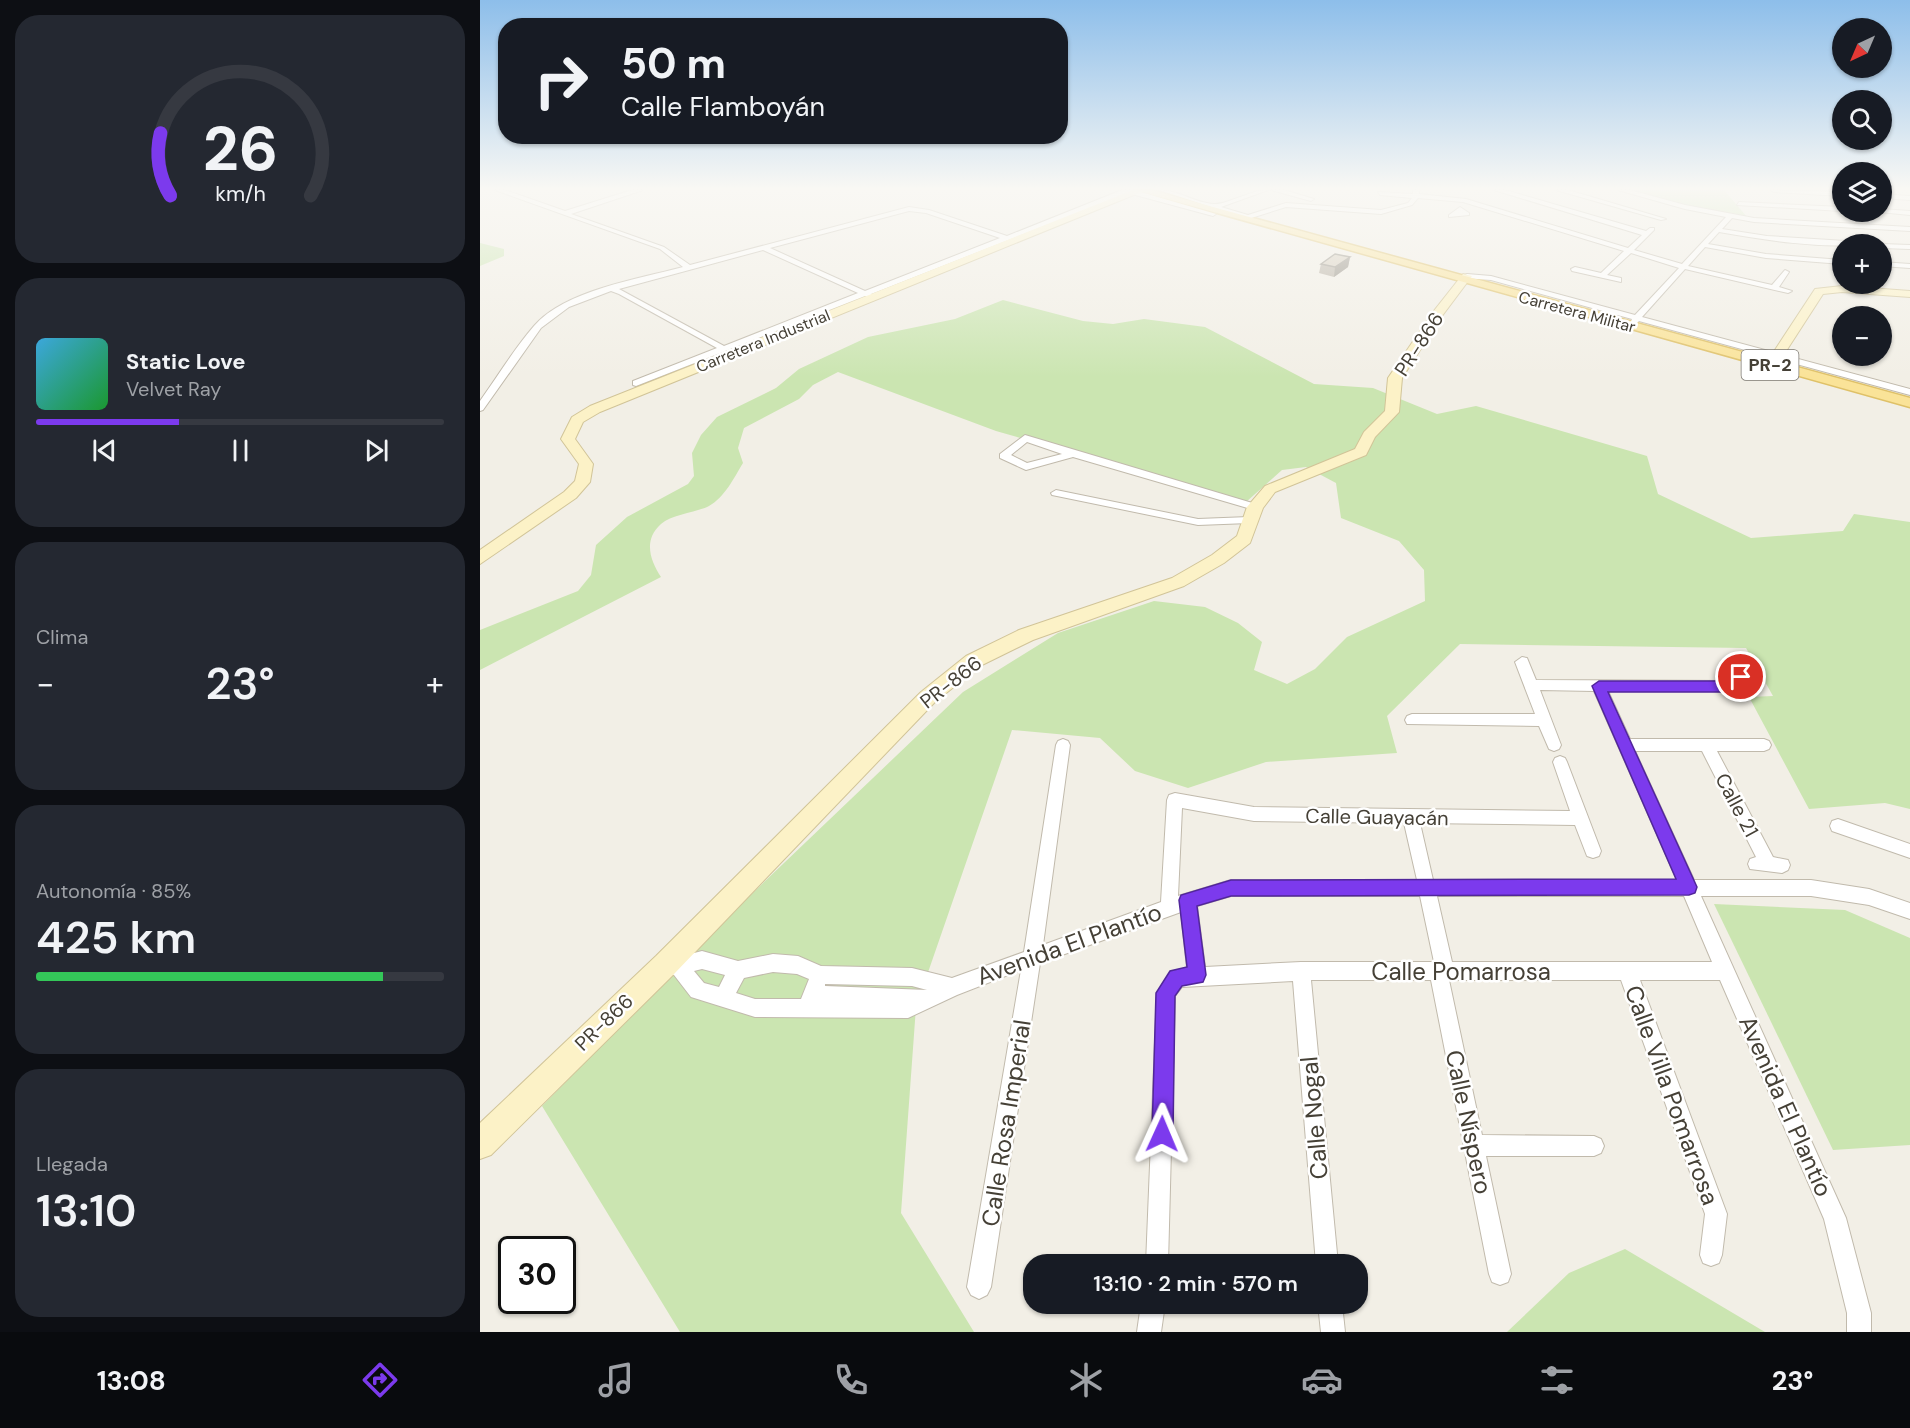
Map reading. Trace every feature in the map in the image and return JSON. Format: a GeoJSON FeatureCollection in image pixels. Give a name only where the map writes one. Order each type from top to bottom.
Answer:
{"type":"FeatureCollection","features":[{"type":"Feature","properties":{"kind":"main road","name":"Carretera Militar"},"geometry":{"type":"LineString","coordinates":[[1370,252],[1778,360],[1910,399]]}},
{"type":"Feature","properties":{"kind":"main road","name":"Carretera Militar"},"geometry":{"type":"LineString","coordinates":[[1634,322],[1910,403]]}},
{"type":"Feature","properties":{"kind":"street"},"geometry":{"type":"LineString","coordinates":[[668,252],[688,267]]}},
{"type":"Feature","properties":{"kind":"street"},"geometry":{"type":"LineString","coordinates":[[480,408],[538,326],[567,305],[610,289],[746,252]]}},
{"type":"Feature","properties":{"kind":"street"},"geometry":{"type":"LineString","coordinates":[[771,252],[869,296]]}},
{"type":"Feature","properties":{"kind":"street"},"geometry":{"type":"LineString","coordinates":[[636,383],[869,296],[973,252]]}},
{"type":"Feature","properties":{"kind":"street","name":"Carretera Industrial"},"geometry":{"type":"LineString","coordinates":[[480,558],[570,495],[582,482],[586,464],[568,439],[577,420],[595,409],[980,252]]}},
{"type":"Feature","properties":{"kind":"street"},"geometry":{"type":"LineString","coordinates":[[1602,276],[1628,252]]}},
{"type":"Feature","properties":{"kind":"street"},"geometry":{"type":"LineString","coordinates":[[1637,252],[1684,267],[1788,291]]}},
{"type":"Feature","properties":{"kind":"street"},"geometry":{"type":"LineString","coordinates":[[1697,252],[1634,322],[1746,348],[1778,360],[1910,392]]}},
{"type":"Feature","properties":{"kind":"street"},"geometry":{"type":"LineString","coordinates":[[1744,252],[1832,262]]}},
{"type":"Feature","properties":{"kind":"street"},"geometry":{"type":"LineString","coordinates":[[1892,257],[1901,266]]}},
{"type":"Feature","properties":{"kind":"street"},"geometry":{"type":"LineString","coordinates":[[1822,261],[1832,271]]}},
{"type":"Feature","properties":{"kind":"street"},"geometry":{"type":"LineString","coordinates":[[1892,265],[1910,266]]}},
{"type":"Feature","properties":{"kind":"street"},"geometry":{"type":"LineString","coordinates":[[1575,269],[1618,280]]}},
{"type":"Feature","properties":{"kind":"street"},"geometry":{"type":"LineString","coordinates":[[1775,287],[1785,272]]}},
{"type":"Feature","properties":{"kind":"street","name":"PR-866"},"geometry":{"type":"LineString","coordinates":[[480,1144],[672,966],[928,697],[973,661],[1026,635],[1178,582],[1218,559],[1244,538],[1252,514],[1270,489],[1361,452],[1370,435],[1392,412],[1395,378],[1437,314],[1466,278]]}},
{"type":"Feature","properties":{"kind":"street"},"geometry":{"type":"LineString","coordinates":[[610,289],[622,292],[724,349]]}},
{"type":"Feature","properties":{"kind":"street"},"geometry":{"type":"LineString","coordinates":[[1778,360],[1818,291],[1842,289],[1910,294]]}},
{"type":"Feature","properties":{"kind":"street"},"geometry":{"type":"LineString","coordinates":[[1072,454],[1026,467],[1004,456],[1025,438],[1252,514]]}},
{"type":"Feature","properties":{"kind":"street"},"geometry":{"type":"LineString","coordinates":[[1056,493],[1198,522],[1252,514]]}},
{"type":"Feature","properties":{"kind":"street"},"geometry":{"type":"LineString","coordinates":[[1522,662],[1554,745]]}},
{"type":"Feature","properties":{"kind":"street"},"geometry":{"type":"LineString","coordinates":[[1531,685],[1736,686],[1741,677]]}},
{"type":"Feature","properties":{"kind":"street"},"geometry":{"type":"LineString","coordinates":[[1599,686],[1689,887]]}},
{"type":"Feature","properties":{"kind":"street"},"geometry":{"type":"LineString","coordinates":[[1412,720],[1544,720]]}},
{"type":"Feature","properties":{"kind":"street","name":"Calle Rosa Imperial"},"geometry":{"type":"LineString","coordinates":[[979,1287],[1032,959],[1063,745]]}},
{"type":"Feature","properties":{"kind":"street"},"geometry":{"type":"LineString","coordinates":[[1625,745],[1764,745]]}},
{"type":"Feature","properties":{"kind":"street","name":"Calle 21"},"geometry":{"type":"LineString","coordinates":[[1706,745],[1769,864]]}},
{"type":"Feature","properties":{"kind":"street"},"geometry":{"type":"LineString","coordinates":[[1560,762],[1593,851]]}},
{"type":"Feature","properties":{"kind":"street","name":"Calle Guayacán"},"geometry":{"type":"LineString","coordinates":[[1169,907],[1175,800],[1254,814],[1411,818],[1580,818]]}},
{"type":"Feature","properties":{"kind":"street","name":"Calle Níspero"},"geometry":{"type":"LineString","coordinates":[[1411,818],[1427,886],[1500,1274]]}},
{"type":"Feature","properties":{"kind":"street"},"geometry":{"type":"LineString","coordinates":[[1838,826],[1910,851]]}},
{"type":"Feature","properties":{"kind":"street","name":"Avenida El Plantío"},"geometry":{"type":"LineString","coordinates":[[672,966],[698,990],[755,1008],[908,1009],[952,987],[1188,900],[1231,888],[1427,886],[1811,888],[1869,897],[1910,911]]}},
{"type":"Feature","properties":{"kind":"street","name":"Avenida El Plantío"},"geometry":{"type":"LineString","coordinates":[[1689,887],[1835,1218],[1859,1312],[1859,1332]]}},
{"type":"Feature","properties":{"kind":"street"},"geometry":{"type":"LineString","coordinates":[[1158,1254],[1166,993],[1177,978],[1197,975],[1188,900]]}},
{"type":"Feature","properties":{"kind":"street","name":"Avenida El Plantío"},"geometry":{"type":"LineString","coordinates":[[672,966],[702,960],[738,970],[773,963],[798,965],[820,975],[912,977],[952,987]]}},
{"type":"Feature","properties":{"kind":"street"},"geometry":{"type":"LineString","coordinates":[[723,998],[738,970]]}},
{"type":"Feature","properties":{"kind":"street","name":"Calle Pomarrosa"},"geometry":{"type":"LineString","coordinates":[[1197,975],[1301,971],[1726,971]]}},
{"type":"Feature","properties":{"kind":"street","name":"Calle Nogal"},"geometry":{"type":"LineString","coordinates":[[1301,971],[1326,1254]]}},
{"type":"Feature","properties":{"kind":"street","name":"Calle Villa Pomarrosa"},"geometry":{"type":"LineString","coordinates":[[1627,971],[1716,1214],[1711,1255]]}},
{"type":"Feature","properties":{"kind":"street"},"geometry":{"type":"LineString","coordinates":[[807,1007],[820,975]]}},
{"type":"Feature","properties":{"kind":"street"},"geometry":{"type":"LineString","coordinates":[[1475,1145],[1594,1146]]}},
{"type":"Feature","properties":{"kind":"street"},"geometry":{"type":"LineString","coordinates":[[1149,1332],[1152,1314]]}},
{"type":"Feature","properties":{"kind":"street"},"geometry":{"type":"LineString","coordinates":[[1331,1314],[1333,1332]]}},
{"type":"Feature","properties":{"kind":"green space"},"geometry":{"type":"Polygon","coordinates":[[[480,252],[504,252],[504,256],[480,266],[480,252]]]}},
{"type":"Feature","properties":{"kind":"green space"},"geometry":{"type":"Polygon","coordinates":[[[1003,300],[1083,321],[1113,324],[1144,319],[1205,327],[1314,384],[1373,388],[1437,414],[1476,406],[1647,456],[1658,494],[1751,538],[1843,531],[1854,514],[1910,522],[1910,809],[1885,803],[1809,809],[1749,697],[1773,696],[1746,648],[1460,644],[1387,716],[1397,753],[1266,762],[1188,788],[1135,771],[1100,738],[1012,730],[916,1007],[901,1213],[974,1332],[680,1332],[542,1106],[737,908],[963,692],[1058,633],[1154,601],[1205,607],[1238,623],[1262,642],[1254,670],[1287,684],[1315,669],[1347,637],[1425,601],[1424,570],[1399,541],[1341,518],[1336,483],[1306,467],[1282,470],[1246,502],[996,431],[838,372],[813,385],[799,399],[744,428],[738,448],[743,463],[724,493],[709,506],[671,518],[655,530],[650,550],[661,577],[480,670],[480,630],[578,591],[591,575],[596,545],[627,517],[688,484],[694,476],[692,453],[701,435],[717,417],[776,388],[799,369],[868,337],[955,319],[1003,300]]]}},
{"type":"Feature","properties":{"kind":"green space"},"geometry":{"type":"Polygon","coordinates":[[[1714,904],[1845,910],[1910,938],[1910,1145],[1833,1150],[1714,904]]]}},
{"type":"Feature","properties":{"kind":"green space"},"geometry":{"type":"Polygon","coordinates":[[[1625,1249],[1765,1332],[1507,1332],[1569,1273],[1625,1249]]]}},
{"type":"Feature","properties":{"kind":"building"},"geometry":{"type":"Polygon","coordinates":[[[1335,254],[1350,257],[1335,267],[1321,264],[1335,254]]]}},
{"type":"Feature","properties":{"kind":"route"},"geometry":{"type":"LineString","coordinates":[[1162,1134],[1166,993],[1177,978],[1197,975],[1188,900],[1231,888],[1689,887],[1599,686],[1736,686],[1741,677]]}}]}
